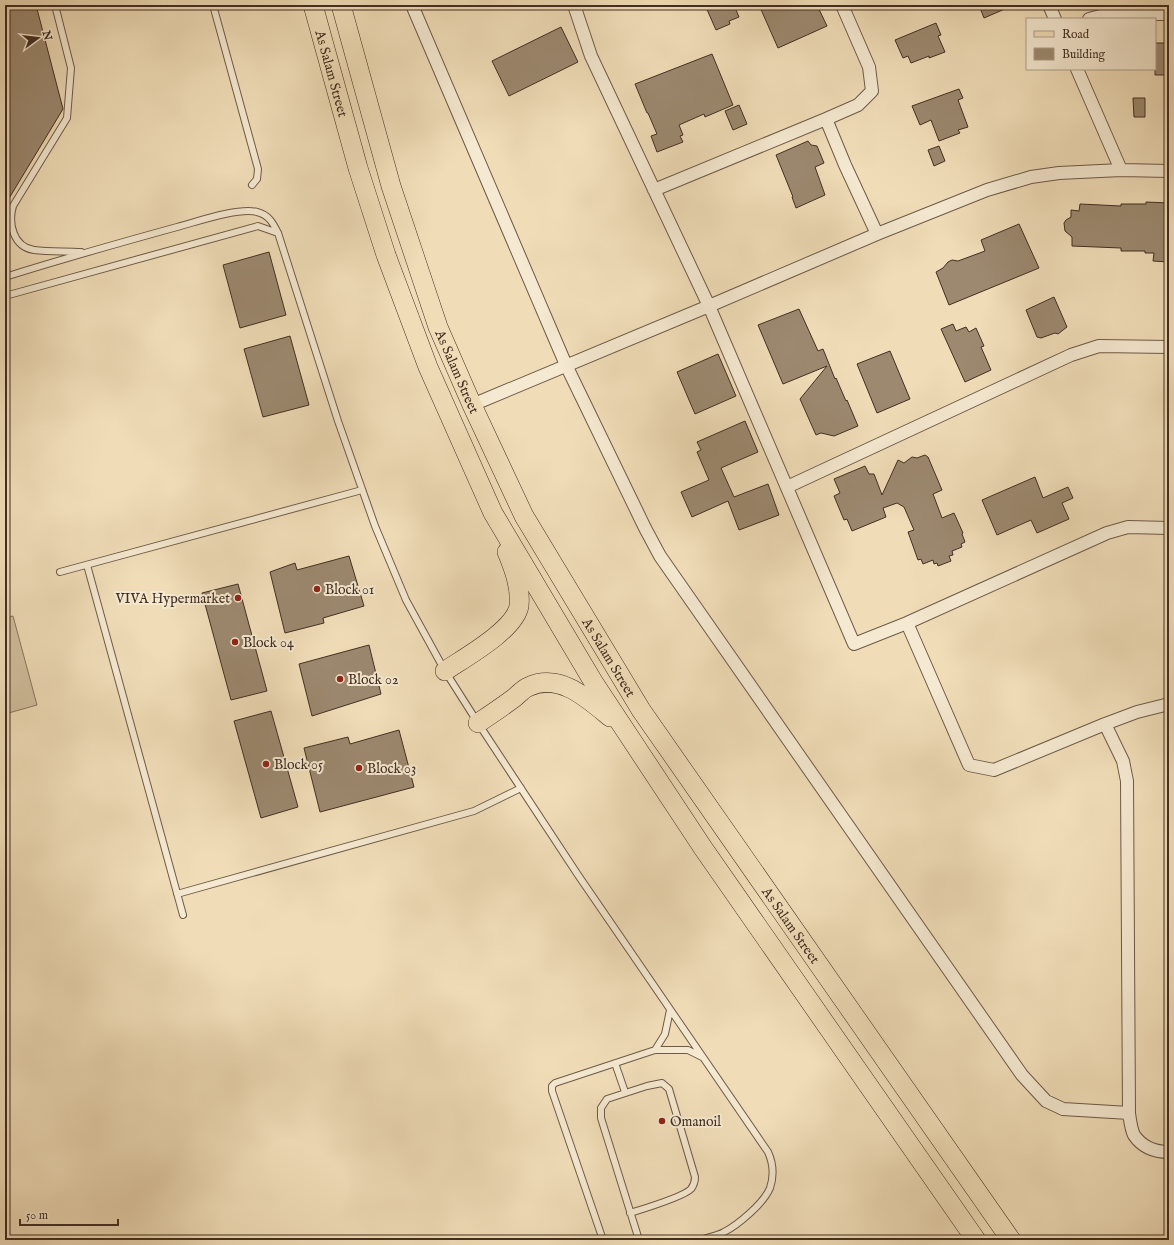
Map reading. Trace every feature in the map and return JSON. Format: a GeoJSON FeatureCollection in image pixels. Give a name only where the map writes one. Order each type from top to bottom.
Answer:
{"type":"FeatureCollection","features":[{"type":"Feature","properties":{"kind":"main road","name":"As Salam Street"},"geometry":{"type":"LineString","coordinates":[[313,5],[358,168],[386,255],[428,367],[493,513],[594,683],[703,848],[976,1240]]}},
{"type":"Feature","properties":{"kind":"main road","name":"As Salam Street"},"geometry":{"type":"LineString","coordinates":[[341,5],[391,186],[438,327],[472,405],[524,516],[641,710],[1011,1240]]}},
{"type":"Feature","properties":{"kind":"main road"},"geometry":{"type":"LineString","coordinates":[[445,671],[486,644],[509,625],[518,608],[519,587],[493,513]]}},
{"type":"Feature","properties":{"kind":"main road"},"geometry":{"type":"LineString","coordinates":[[478,723],[527,687],[540,683],[551,682],[577,691],[624,728]]}},
{"type":"Feature","properties":{"kind":"street"},"geometry":{"type":"LineString","coordinates":[[412,5],[566,365],[660,556],[1022,1075],[1046,1101],[1063,1108],[1128,1113]]}},
{"type":"Feature","properties":{"kind":"street"},"geometry":{"type":"LineString","coordinates":[[574,5],[592,56],[709,306],[854,644],[1107,533],[1128,528],[1169,528]]}},
{"type":"Feature","properties":{"kind":"street"},"geometry":{"type":"LineString","coordinates":[[654,190],[826,120],[858,105],[872,91],[869,67],[842,5]]}},
{"type":"Feature","properties":{"kind":"street"},"geometry":{"type":"LineString","coordinates":[[1049,5],[1055,18]]}},
{"type":"Feature","properties":{"kind":"street"},"geometry":{"type":"LineString","coordinates":[[1093,18],[1108,14],[1169,14]]}},
{"type":"Feature","properties":{"kind":"street"},"geometry":{"type":"LineString","coordinates":[[1077,70],[1121,170]]}},
{"type":"Feature","properties":{"kind":"street"},"geometry":{"type":"LineString","coordinates":[[826,120],[877,234]]}},
{"type":"Feature","properties":{"kind":"street"},"geometry":{"type":"LineString","coordinates":[[472,405],[877,234],[967,197],[1008,183],[1059,173],[1121,170],[1169,171]]}},
{"type":"Feature","properties":{"kind":"street"},"geometry":{"type":"LineString","coordinates":[[787,487],[1071,355],[1099,346],[1169,347]]}},
{"type":"Feature","properties":{"kind":"street"},"geometry":{"type":"LineString","coordinates":[[907,622],[969,764],[994,770],[1136,712],[1169,704]]}},
{"type":"Feature","properties":{"kind":"street"},"geometry":{"type":"LineString","coordinates":[[1105,724],[1123,761],[1127,781],[1128,1113],[1134,1134],[1144,1146],[1160,1152],[1169,1152]]}},
{"type":"Feature","properties":{"kind":"lane"},"geometry":{"type":"LineString","coordinates":[[55,5],[71,68],[67,118],[13,206],[10,221],[11,228],[17,240],[27,248],[33,250],[87,252]]}},
{"type":"Feature","properties":{"kind":"lane"},"geometry":{"type":"LineString","coordinates":[[213,5],[258,169],[258,179],[252,185]]}},
{"type":"Feature","properties":{"kind":"lane"},"geometry":{"type":"LineString","coordinates":[[5,277],[211,217],[245,211],[258,212],[271,220],[278,233],[338,421],[362,490],[375,526],[406,600],[445,671],[478,723],[670,1010],[772,1159],[773,1170],[770,1188],[757,1207],[744,1219],[724,1232],[700,1240]]}},
{"type":"Feature","properties":{"kind":"lane"},"geometry":{"type":"LineString","coordinates":[[5,296],[258,226],[278,233]]}},
{"type":"Feature","properties":{"kind":"lane"},"geometry":{"type":"LineString","coordinates":[[60,572],[362,490]]}},
{"type":"Feature","properties":{"kind":"lane"},"geometry":{"type":"LineString","coordinates":[[87,565],[183,915]]}},
{"type":"Feature","properties":{"kind":"lane"},"geometry":{"type":"LineString","coordinates":[[177,894],[474,811],[521,788]]}},
{"type":"Feature","properties":{"kind":"lane"},"geometry":{"type":"LineString","coordinates":[[655,1050],[665,1034],[670,1010]]}},
{"type":"Feature","properties":{"kind":"lane"},"geometry":{"type":"LineString","coordinates":[[603,1240],[552,1091],[552,1086],[555,1083],[655,1050],[688,1050],[702,1057]]}},
{"type":"Feature","properties":{"kind":"lane"},"geometry":{"type":"LineString","coordinates":[[615,1063],[625,1092]]}},
{"type":"Feature","properties":{"kind":"lane"},"geometry":{"type":"LineString","coordinates":[[630,1213],[670,1199],[690,1190],[695,1183],[695,1177],[669,1089],[662,1083],[646,1086],[606,1099],[601,1108],[601,1118],[630,1213],[639,1240]]}},
{"type":"Feature","properties":{"kind":"shaded area"},"geometry":{"type":"Polygon","coordinates":[[[13,616],[37,705],[5,714],[5,618],[13,616]]]}},
{"type":"Feature","properties":{"kind":"building"},"geometry":{"type":"Polygon","coordinates":[[[5,5],[36,5],[63,109],[5,205],[5,5]]]}},
{"type":"Feature","properties":{"kind":"building"},"geometry":{"type":"Polygon","coordinates":[[[705,5],[734,5],[739,17],[729,21],[730,24],[716,30],[705,5]]]}},
{"type":"Feature","properties":{"kind":"building"},"geometry":{"type":"Polygon","coordinates":[[[759,5],[817,5],[827,26],[778,48],[759,5]]]}},
{"type":"Feature","properties":{"kind":"building"},"geometry":{"type":"Polygon","coordinates":[[[979,5],[1014,5],[984,18],[979,5]]]}},
{"type":"Feature","properties":{"kind":"building"},"geometry":{"type":"Polygon","coordinates":[[[936,23],[941,35],[938,36],[945,52],[911,63],[908,56],[903,58],[895,40],[936,23]]]}},
{"type":"Feature","properties":{"kind":"building"},"geometry":{"type":"Polygon","coordinates":[[[561,27],[578,62],[509,96],[492,61],[561,27]]]}},
{"type":"Feature","properties":{"kind":"building"},"geometry":{"type":"Polygon","coordinates":[[[1156,43],[1169,43],[1169,75],[1155,75],[1156,43]]]}},
{"type":"Feature","properties":{"kind":"building"},"geometry":{"type":"Polygon","coordinates":[[[712,54],[733,105],[705,117],[704,114],[679,125],[683,135],[680,136],[683,142],[657,152],[651,136],[657,134],[635,84],[712,54]]]}},
{"type":"Feature","properties":{"kind":"building"},"geometry":{"type":"Polygon","coordinates":[[[959,89],[963,98],[958,100],[968,127],[958,130],[960,133],[939,141],[931,120],[920,125],[912,106],[959,89]]]}},
{"type":"Feature","properties":{"kind":"building"},"geometry":{"type":"Polygon","coordinates":[[[1133,98],[1145,98],[1145,117],[1134,117],[1133,98]]]}},
{"type":"Feature","properties":{"kind":"building"},"geometry":{"type":"Polygon","coordinates":[[[739,105],[747,124],[733,130],[725,111],[739,105]]]}},
{"type":"Feature","properties":{"kind":"building"},"geometry":{"type":"Polygon","coordinates":[[[808,141],[811,145],[817,146],[824,163],[815,167],[825,195],[796,208],[776,155],[808,141]]]}},
{"type":"Feature","properties":{"kind":"building"},"geometry":{"type":"Polygon","coordinates":[[[939,146],[945,161],[934,166],[928,150],[939,146]]]}},
{"type":"Feature","properties":{"kind":"building"},"geometry":{"type":"Polygon","coordinates":[[[1146,202],[1169,203],[1169,262],[1153,261],[1154,253],[1145,253],[1145,251],[1121,251],[1121,248],[1072,246],[1072,237],[1065,231],[1064,223],[1071,217],[1071,210],[1079,211],[1080,204],[1121,206],[1121,204],[1146,204],[1146,202]]]}},
{"type":"Feature","properties":{"kind":"building"},"geometry":{"type":"Polygon","coordinates":[[[1019,224],[1039,268],[949,305],[936,272],[952,260],[958,261],[985,251],[981,240],[1019,224]]]}},
{"type":"Feature","properties":{"kind":"building"},"geometry":{"type":"Polygon","coordinates":[[[269,252],[286,315],[240,328],[223,265],[269,252]]]}},
{"type":"Feature","properties":{"kind":"building"},"geometry":{"type":"Polygon","coordinates":[[[1054,297],[1067,327],[1058,334],[1055,333],[1041,338],[1037,337],[1026,310],[1054,297]]]}},
{"type":"Feature","properties":{"kind":"building"},"geometry":{"type":"Polygon","coordinates":[[[799,309],[818,351],[823,349],[835,379],[836,378],[846,401],[847,400],[858,426],[834,436],[821,433],[816,435],[800,399],[827,366],[783,384],[758,325],[799,309]]]}},
{"type":"Feature","properties":{"kind":"building"},"geometry":{"type":"Polygon","coordinates":[[[953,324],[956,331],[966,327],[969,332],[976,328],[984,346],[981,347],[991,370],[965,382],[941,329],[953,324]]]}},
{"type":"Feature","properties":{"kind":"building"},"geometry":{"type":"Polygon","coordinates":[[[290,336],[309,405],[263,417],[244,349],[290,336]]]}},
{"type":"Feature","properties":{"kind":"building"},"geometry":{"type":"Polygon","coordinates":[[[890,351],[910,399],[877,413],[857,364],[890,351]]]}},
{"type":"Feature","properties":{"kind":"building"},"geometry":{"type":"Polygon","coordinates":[[[718,354],[736,396],[695,414],[677,372],[718,354]]]}},
{"type":"Feature","properties":{"kind":"building"},"geometry":{"type":"Polygon","coordinates":[[[745,421],[758,452],[721,468],[734,497],[768,484],[779,515],[739,530],[728,501],[692,517],[681,492],[709,480],[697,452],[701,450],[697,442],[745,421]]]}},
{"type":"Feature","properties":{"kind":"building"},"geometry":{"type":"Polygon","coordinates":[[[925,455],[928,457],[942,490],[933,494],[942,518],[954,513],[963,533],[965,542],[961,544],[962,547],[952,551],[953,555],[949,556],[951,561],[938,566],[937,563],[934,564],[933,560],[923,564],[921,559],[918,560],[908,532],[914,530],[904,507],[897,503],[883,508],[886,517],[852,531],[847,519],[844,520],[834,496],[840,493],[834,479],[865,466],[869,474],[874,474],[882,495],[898,460],[904,463],[912,457],[917,458],[925,455]]]}},
{"type":"Feature","properties":{"kind":"building"},"geometry":{"type":"Polygon","coordinates":[[[1035,477],[1043,498],[1068,487],[1073,498],[1062,503],[1069,519],[1037,533],[1031,520],[997,535],[982,500],[1035,477]]]}},
{"type":"Feature","properties":{"kind":"building","name":"Block 01"},"geometry":{"type":"Polygon","coordinates":[[[349,556],[364,606],[323,618],[324,623],[285,633],[270,572],[295,563],[297,570],[349,556]]]}},
{"type":"Feature","properties":{"kind":"building","name":"Block 04"},"geometry":{"type":"Polygon","coordinates":[[[238,584],[267,691],[231,700],[202,593],[238,584]]]}},
{"type":"Feature","properties":{"kind":"building","name":"Block 02"},"geometry":{"type":"Polygon","coordinates":[[[369,645],[381,694],[312,716],[299,664],[369,645]]]}},
{"type":"Feature","properties":{"kind":"building","name":"Block 05"},"geometry":{"type":"Polygon","coordinates":[[[271,711],[298,807],[261,818],[234,721],[271,711]]]}},
{"type":"Feature","properties":{"kind":"building","name":"Block 03"},"geometry":{"type":"Polygon","coordinates":[[[399,730],[414,787],[320,812],[304,748],[348,737],[350,744],[399,730]]]}},
{"type":"Feature","properties":{"kind":"place","name":"Block 01"},"geometry":{"type":"Point","coordinates":[317,589]}},
{"type":"Feature","properties":{"kind":"place","name":"VIVA Hypermarket"},"geometry":{"type":"Point","coordinates":[238,598]}},
{"type":"Feature","properties":{"kind":"place","name":"Block 04"},"geometry":{"type":"Point","coordinates":[235,642]}},
{"type":"Feature","properties":{"kind":"place","name":"Block 02"},"geometry":{"type":"Point","coordinates":[340,679]}},
{"type":"Feature","properties":{"kind":"place","name":"Block 05"},"geometry":{"type":"Point","coordinates":[266,764]}},
{"type":"Feature","properties":{"kind":"place","name":"Block 03"},"geometry":{"type":"Point","coordinates":[359,768]}},
{"type":"Feature","properties":{"kind":"place","name":"Omanoil"},"geometry":{"type":"Point","coordinates":[662,1121]}}]}
